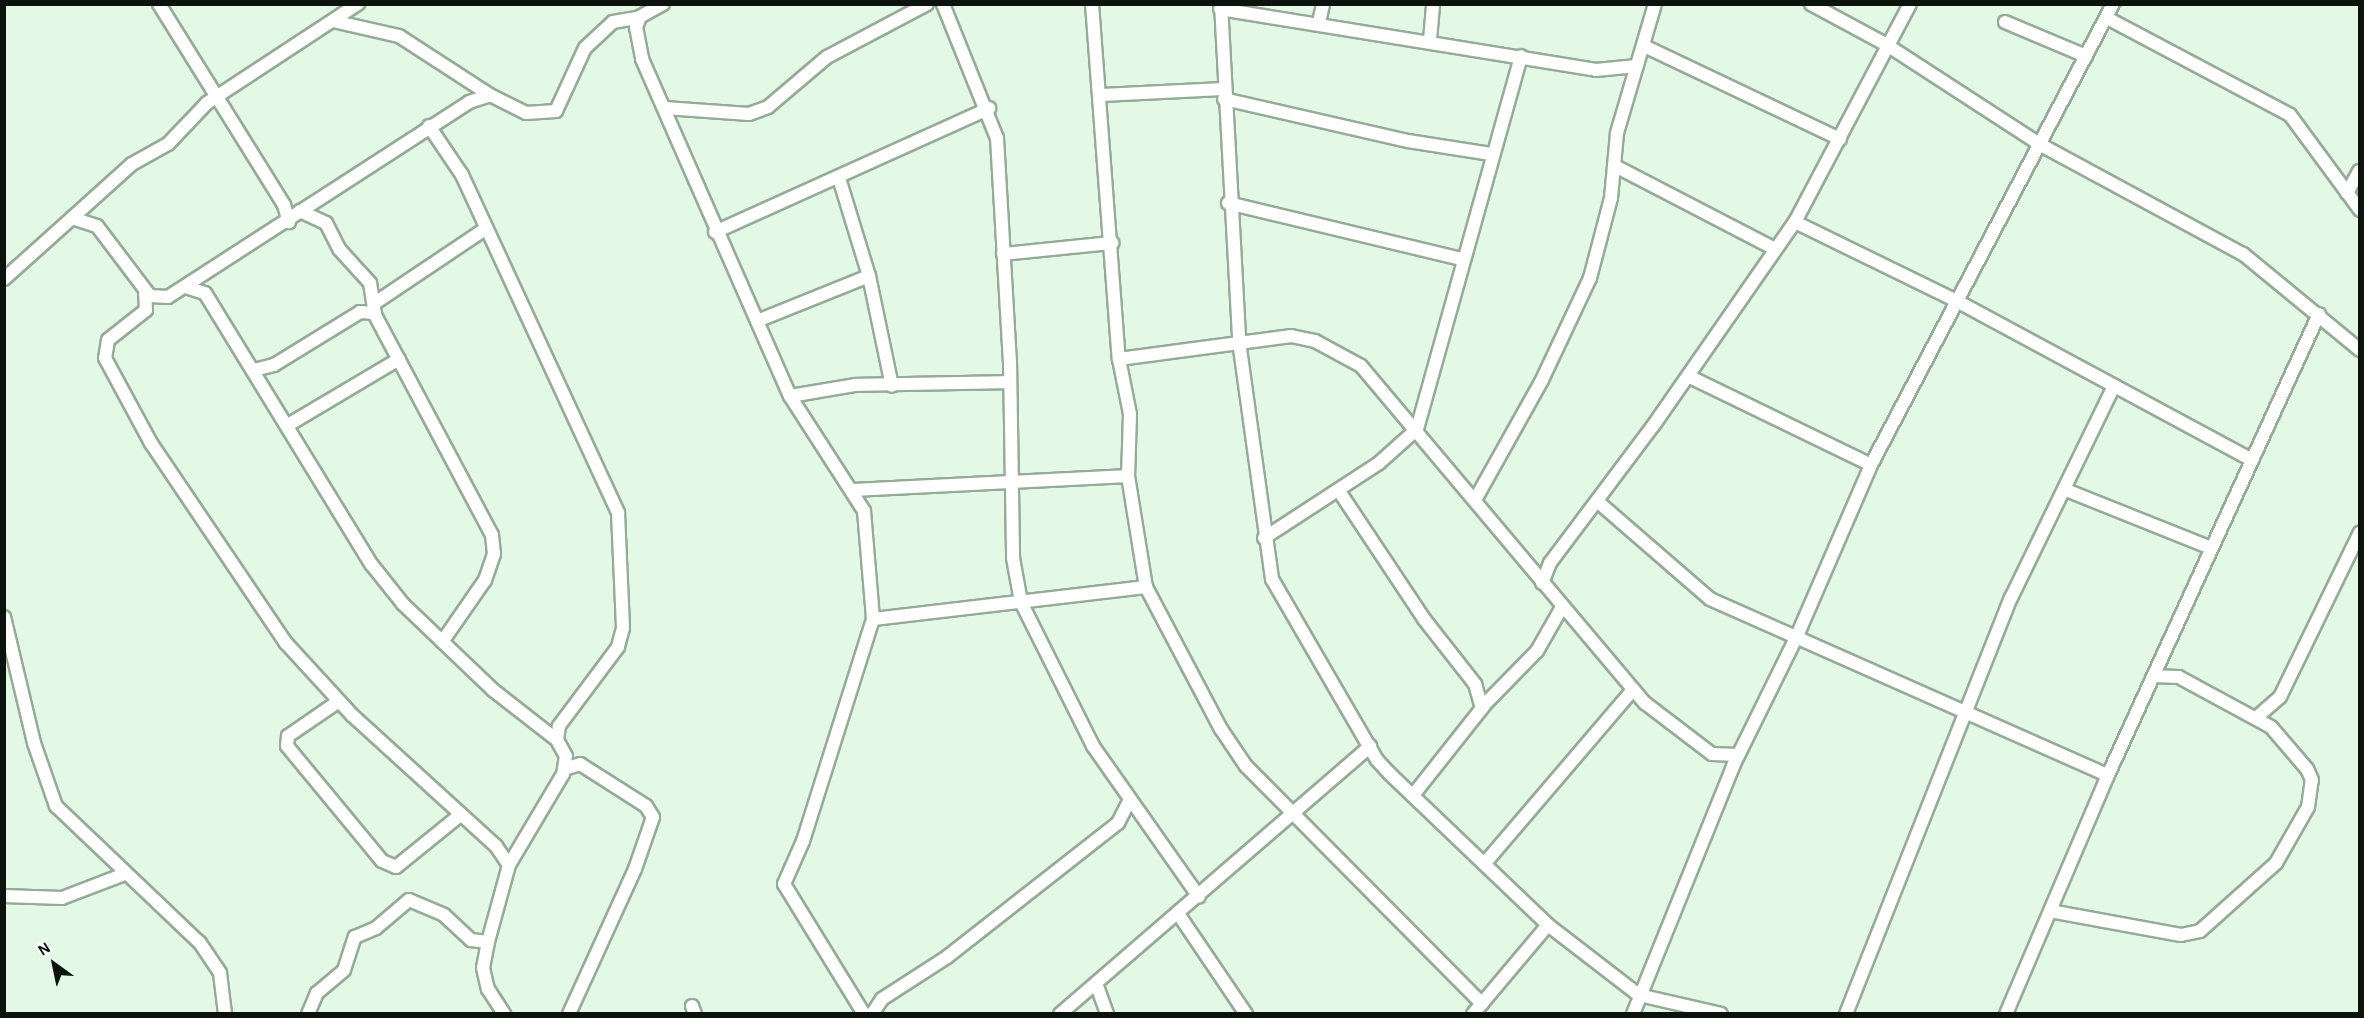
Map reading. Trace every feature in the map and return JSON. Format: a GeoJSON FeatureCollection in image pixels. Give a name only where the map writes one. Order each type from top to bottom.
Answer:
{"type":"FeatureCollection","features":[{"type":"Feature","properties":{"kind":"street"},"geometry":{"type":"LineString","coordinates":[[159,4],[218,96],[289,222]]}},
{"type":"Feature","properties":{"kind":"street"},"geometry":{"type":"LineString","coordinates":[[4,279],[132,164],[168,144],[218,96],[358,4]]}},
{"type":"Feature","properties":{"kind":"street"},"geometry":{"type":"LineString","coordinates":[[333,21],[399,36],[489,95],[526,113],[556,111],[585,48],[613,22],[640,17],[663,4]]}},
{"type":"Feature","properties":{"kind":"street"},"geometry":{"type":"LineString","coordinates":[[665,108],[749,114],[768,107],[827,57],[927,4]]}},
{"type":"Feature","properties":{"kind":"street"},"geometry":{"type":"LineString","coordinates":[[943,4],[989,108],[997,138],[1014,480],[1013,558],[1021,602],[1093,746],[1129,801],[1199,897]]}},
{"type":"Feature","properties":{"kind":"street"},"geometry":{"type":"LineString","coordinates":[[1092,4],[1101,95],[1119,358],[1130,414],[1128,476],[1146,587],[1221,729],[1246,766],[1482,1004]]}},
{"type":"Feature","properties":{"kind":"street"},"geometry":{"type":"LineString","coordinates":[[1319,22],[1323,4]]}},
{"type":"Feature","properties":{"kind":"street"},"geometry":{"type":"LineString","coordinates":[[1430,40],[1433,4]]}},
{"type":"Feature","properties":{"kind":"street"},"geometry":{"type":"LineString","coordinates":[[1474,500],[1542,380],[1590,278],[1614,166],[1617,133],[1655,4]]}},
{"type":"Feature","properties":{"kind":"street"},"geometry":{"type":"LineString","coordinates":[[1810,4],[1887,45],[2041,145],[2242,254],[2360,350]]}},
{"type":"Feature","properties":{"kind":"street"},"geometry":{"type":"LineString","coordinates":[[1542,583],[1550,563],[1688,376],[1795,222],[1910,4]]}},
{"type":"Feature","properties":{"kind":"street"},"geometry":{"type":"LineString","coordinates":[[1632,1014],[1738,755],[1797,636],[1871,465],[1953,299],[2041,145],[2113,4]]}},
{"type":"Feature","properties":{"kind":"street"},"geometry":{"type":"LineString","coordinates":[[1637,66],[1614,73],[1430,40],[1221,7],[1228,203],[1239,341],[1263,538],[1272,579],[1377,760],[1548,925],[1639,995],[1721,1014]]}},
{"type":"Feature","properties":{"kind":"street"},"geometry":{"type":"LineString","coordinates":[[640,17],[636,41],[715,232],[790,396],[854,490],[864,511],[870,543],[873,619],[810,820],[784,884],[864,1014]]}},
{"type":"Feature","properties":{"kind":"street"},"geometry":{"type":"LineString","coordinates":[[2107,18],[2290,115],[2360,210]]}},
{"type":"Feature","properties":{"kind":"street"},"geometry":{"type":"LineString","coordinates":[[2005,22],[2086,56]]}},
{"type":"Feature","properties":{"kind":"street"},"geometry":{"type":"LineString","coordinates":[[1644,46],[1840,139]]}},
{"type":"Feature","properties":{"kind":"street"},"geometry":{"type":"LineString","coordinates":[[1263,538],[1339,491],[1416,429],[1462,259],[1476,223],[1491,154],[1521,56]]}},
{"type":"Feature","properties":{"kind":"street"},"geometry":{"type":"LineString","coordinates":[[1101,95],[1223,94],[1408,141],[1491,154]]}},
{"type":"Feature","properties":{"kind":"street"},"geometry":{"type":"LineString","coordinates":[[72,218],[97,226],[146,291],[157,300],[186,287],[289,222],[300,211],[429,126],[489,95]]}},
{"type":"Feature","properties":{"kind":"street"},"geometry":{"type":"LineString","coordinates":[[715,232],[839,178],[989,108]]}},
{"type":"Feature","properties":{"kind":"street"},"geometry":{"type":"LineString","coordinates":[[429,126],[462,176],[485,230],[618,513],[623,628],[618,647],[559,726],[557,740]]}},
{"type":"Feature","properties":{"kind":"street"},"geometry":{"type":"LineString","coordinates":[[1614,166],[1775,249]]}},
{"type":"Feature","properties":{"kind":"street"},"geometry":{"type":"LineString","coordinates":[[2335,176],[2359,170]]}},
{"type":"Feature","properties":{"kind":"street"},"geometry":{"type":"LineString","coordinates":[[2347,193],[2359,170]]}},
{"type":"Feature","properties":{"kind":"street"},"geometry":{"type":"LineString","coordinates":[[839,178],[869,276],[892,386]]}},
{"type":"Feature","properties":{"kind":"street"},"geometry":{"type":"LineString","coordinates":[[1228,203],[1462,259]]}},
{"type":"Feature","properties":{"kind":"street"},"geometry":{"type":"LineString","coordinates":[[300,211],[326,223],[340,250],[370,283],[375,308],[399,359],[495,544],[485,580],[442,642]]}},
{"type":"Feature","properties":{"kind":"street"},"geometry":{"type":"LineString","coordinates":[[1795,222],[1953,299],[2250,459]]}},
{"type":"Feature","properties":{"kind":"street"},"geometry":{"type":"LineString","coordinates":[[254,370],[274,365],[360,312],[375,308],[485,230]]}},
{"type":"Feature","properties":{"kind":"street"},"geometry":{"type":"LineString","coordinates":[[1003,254],[1112,243]]}},
{"type":"Feature","properties":{"kind":"street"},"geometry":{"type":"LineString","coordinates":[[757,321],[869,276]]}},
{"type":"Feature","properties":{"kind":"street"},"geometry":{"type":"LineString","coordinates":[[186,287],[205,293],[372,565],[442,642],[557,740],[566,756],[564,769],[509,865],[488,942],[483,968],[488,989],[504,1014]]}},
{"type":"Feature","properties":{"kind":"street"},"geometry":{"type":"LineString","coordinates":[[146,291],[146,310],[108,339],[105,358],[197,514],[286,643],[339,701],[459,816],[496,846],[509,865]]}},
{"type":"Feature","properties":{"kind":"street"},"geometry":{"type":"LineString","coordinates":[[2006,1014],[2108,775],[2250,459],[2319,315]]}},
{"type":"Feature","properties":{"kind":"street"},"geometry":{"type":"LineString","coordinates":[[1119,358],[1291,336],[1338,353],[1361,366],[1416,429],[1561,609],[1633,690],[1686,739],[1724,759],[1738,755]]}},
{"type":"Feature","properties":{"kind":"street"},"geometry":{"type":"LineString","coordinates":[[288,425],[399,359]]}},
{"type":"Feature","properties":{"kind":"street"},"geometry":{"type":"LineString","coordinates":[[1688,376],[1871,465]]}},
{"type":"Feature","properties":{"kind":"street"},"geometry":{"type":"LineString","coordinates":[[790,396],[892,386],[1009,382]]}},
{"type":"Feature","properties":{"kind":"street"},"geometry":{"type":"LineString","coordinates":[[1846,1014],[1964,707],[2114,386]]}},
{"type":"Feature","properties":{"kind":"street"},"geometry":{"type":"LineString","coordinates":[[854,490],[1014,480],[1128,476]]}},
{"type":"Feature","properties":{"kind":"street"},"geometry":{"type":"LineString","coordinates":[[2066,490],[2211,548]]}},
{"type":"Feature","properties":{"kind":"street"},"geometry":{"type":"LineString","coordinates":[[1339,491],[1424,619],[1475,684],[1482,708]]}},
{"type":"Feature","properties":{"kind":"street"},"geometry":{"type":"LineString","coordinates":[[1597,501],[1710,598],[1964,707],[2108,775]]}},
{"type":"Feature","properties":{"kind":"street"},"geometry":{"type":"LineString","coordinates":[[2256,717],[2280,697],[2355,555],[2360,532]]}},
{"type":"Feature","properties":{"kind":"street"},"geometry":{"type":"LineString","coordinates":[[873,619],[1146,587]]}},
{"type":"Feature","properties":{"kind":"street"},"geometry":{"type":"LineString","coordinates":[[1414,794],[1482,708],[1537,651],[1561,609]]}},
{"type":"Feature","properties":{"kind":"street"},"geometry":{"type":"LineString","coordinates":[[5,622],[33,743],[56,806],[122,875],[210,958],[224,987],[225,1014]]}},
{"type":"Feature","properties":{"kind":"street"},"geometry":{"type":"LineString","coordinates":[[2050,911],[2181,936],[2218,919],[2276,863],[2311,792],[2307,769],[2256,717],[2179,677],[2154,676]]}},
{"type":"Feature","properties":{"kind":"street"},"geometry":{"type":"LineString","coordinates":[[1485,863],[1633,690]]}},
{"type":"Feature","properties":{"kind":"street"},"geometry":{"type":"LineString","coordinates":[[339,701],[288,735],[287,746],[382,861],[396,867],[459,816]]}},
{"type":"Feature","properties":{"kind":"street"},"geometry":{"type":"LineString","coordinates":[[1060,1014],[1097,986],[1370,746]]}},
{"type":"Feature","properties":{"kind":"street"},"geometry":{"type":"LineString","coordinates":[[564,769],[580,764],[646,806],[653,817],[635,869],[569,1014]]}},
{"type":"Feature","properties":{"kind":"street"},"geometry":{"type":"LineString","coordinates":[[872,1014],[882,999],[947,957],[1118,823],[1129,801]]}},
{"type":"Feature","properties":{"kind":"street"},"geometry":{"type":"LineString","coordinates":[[4,896],[62,898],[122,875]]}},
{"type":"Feature","properties":{"kind":"street"},"geometry":{"type":"LineString","coordinates":[[308,1014],[317,993],[344,970],[355,937],[376,928],[410,900],[444,915],[471,940],[488,942]]}},
{"type":"Feature","properties":{"kind":"street"},"geometry":{"type":"LineString","coordinates":[[1179,915],[1246,1014]]}},
{"type":"Feature","properties":{"kind":"street"},"geometry":{"type":"LineString","coordinates":[[1473,1014],[1548,925]]}},
{"type":"Feature","properties":{"kind":"street"},"geometry":{"type":"LineString","coordinates":[[1097,986],[1107,1014]]}}]}
